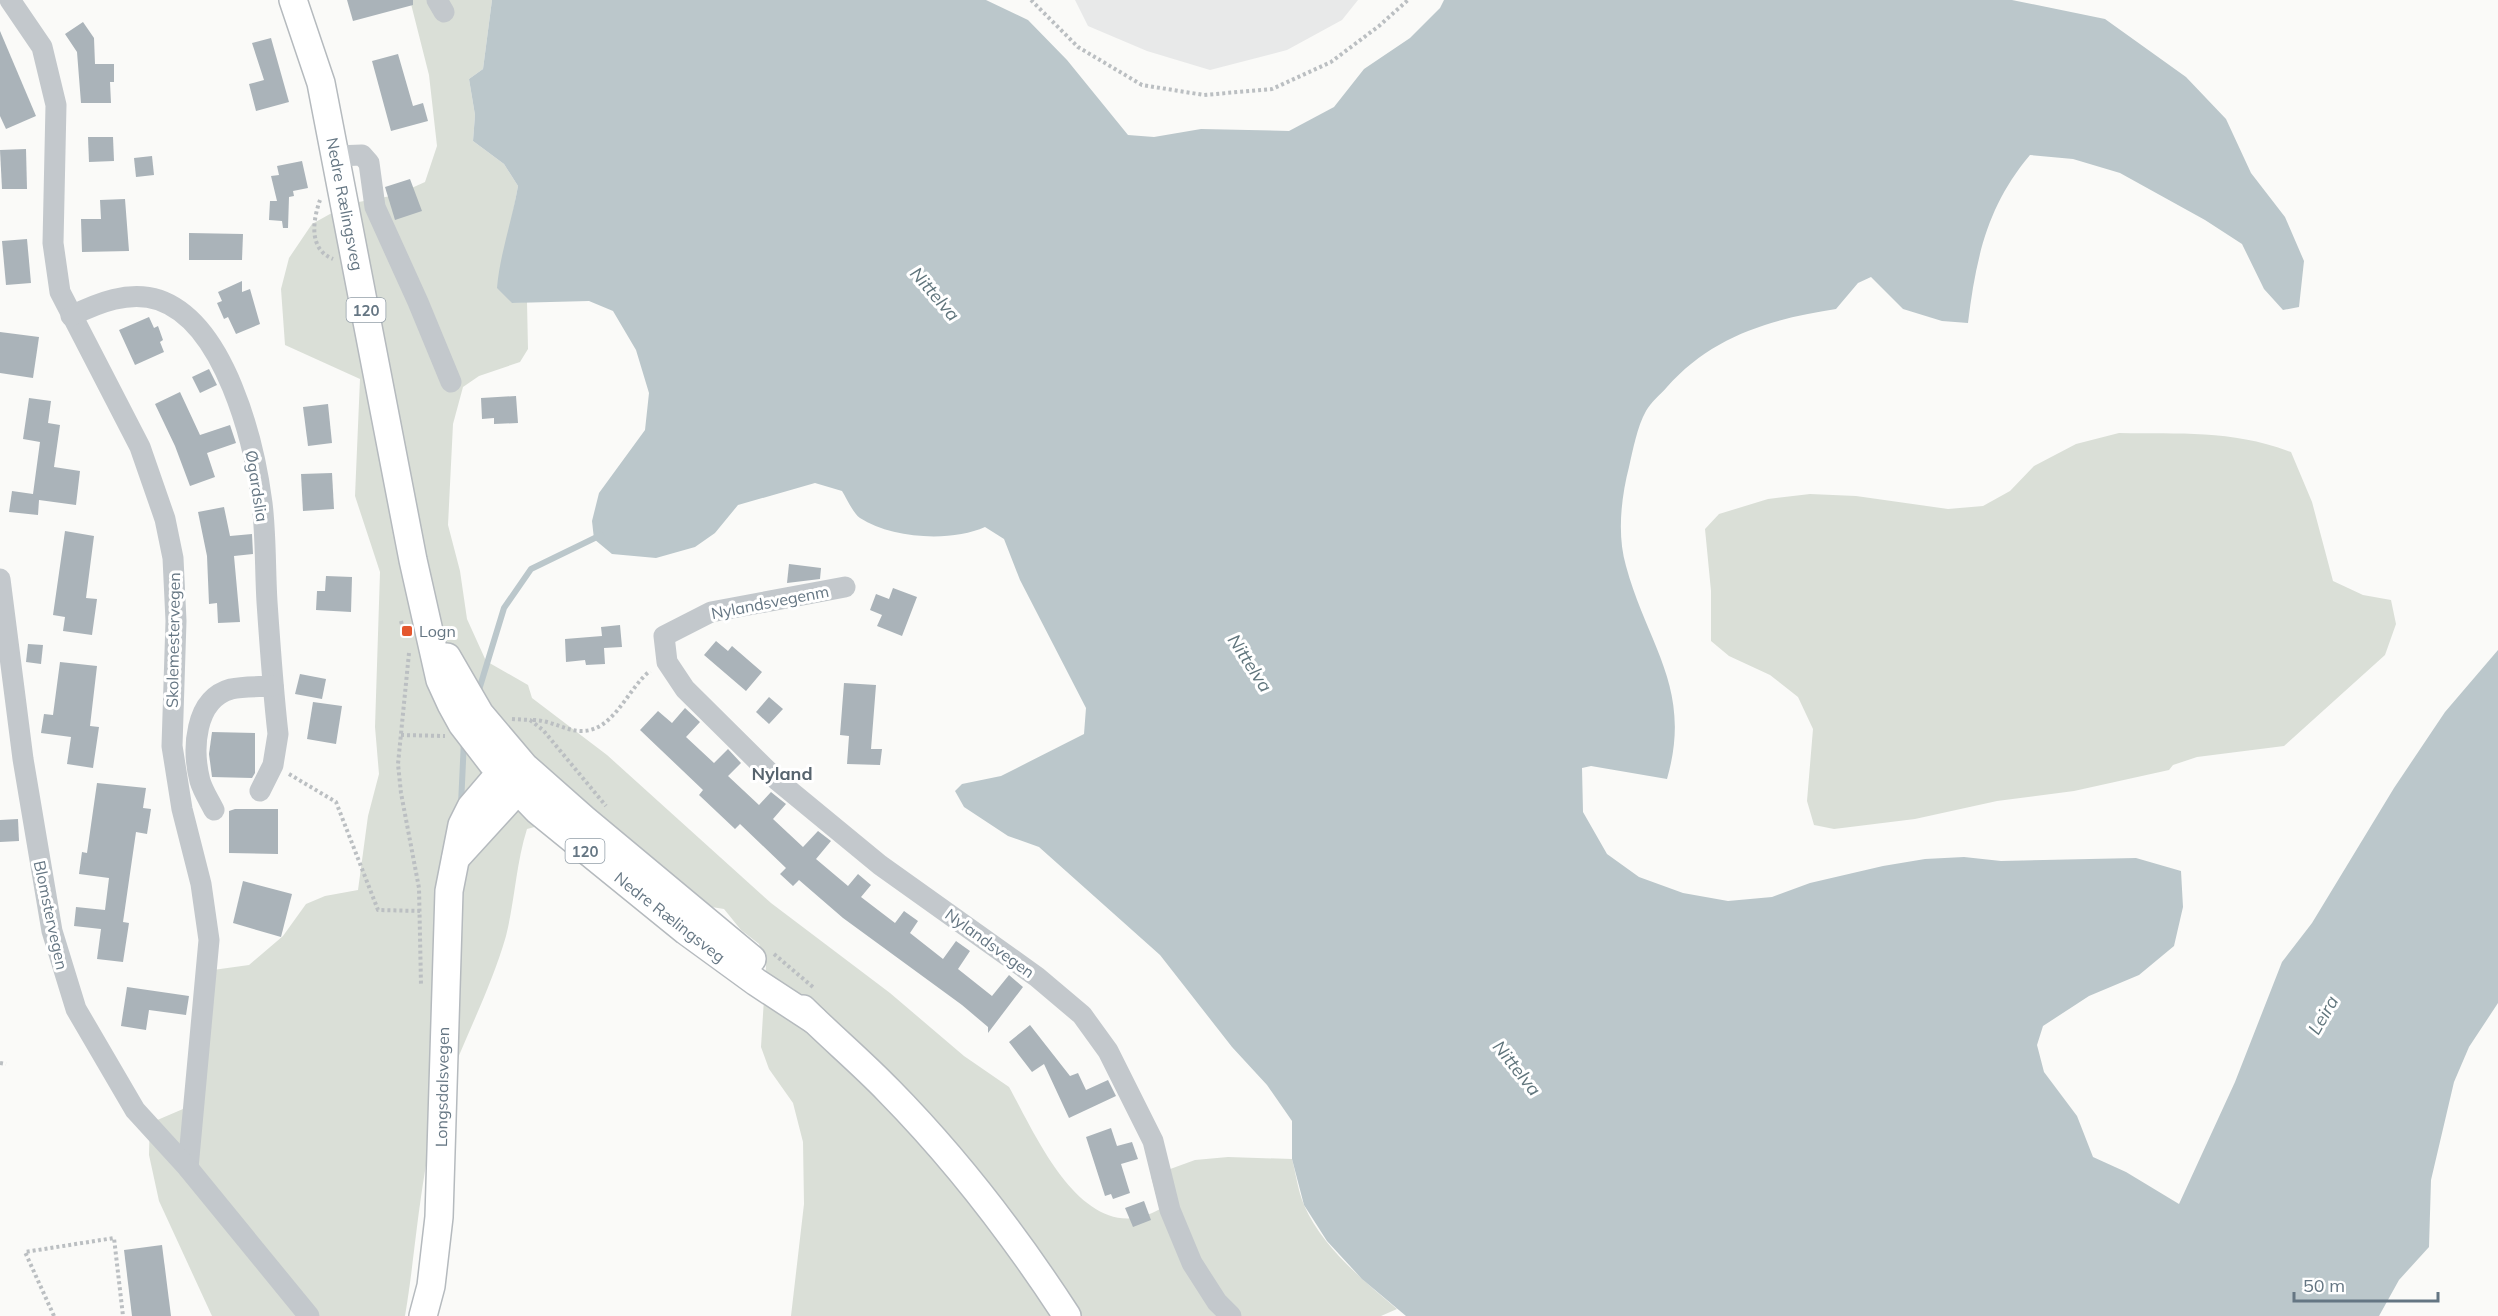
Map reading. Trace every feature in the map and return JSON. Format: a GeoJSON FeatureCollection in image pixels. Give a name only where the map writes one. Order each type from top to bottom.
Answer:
{"type":"FeatureCollection","features":[{"type":"Feature","properties":{"kind":"main road","name":"Nedre Rælingsveg"},"geometry":{"type":"LineString","coordinates":[[293,0],[312,52],[336,156],[413,560],[429,622],[470,699],[493,731],[514,777],[647,901],[756,982],[814,1020],[890,1091],[952,1160],[1014,1238],[1067,1316]]}},
{"type":"Feature","properties":{"kind":"main road","name":"Longsdalsvegen"},"geometry":{"type":"LineString","coordinates":[[423,1316],[433,1276],[439,1218],[447,910],[456,858],[514,777]]}},
{"type":"Feature","properties":{"kind":"street","name":"Skolemestervegen"},"geometry":{"type":"LineString","coordinates":[[10,0],[42,47],[56,105],[53,243],[60,292],[140,447],[165,519],[173,558],[176,621],[172,746],[182,808],[201,884],[209,940],[188,1168]]}},
{"type":"Feature","properties":{"kind":"street"},"geometry":{"type":"LineString","coordinates":[[336,156],[362,155],[368,160],[375,207],[451,382]]}},
{"type":"Feature","properties":{"kind":"street","name":"Øgardslia"},"geometry":{"type":"LineString","coordinates":[[71,316],[94,304],[118,298],[140,297],[158,300],[178,310],[198,329],[225,373],[243,417],[262,504],[278,734],[273,765],[260,791]]}},
{"type":"Feature","properties":{"kind":"street","name":"Blomstervegen"},"geometry":{"type":"LineString","coordinates":[[0,579],[23,759],[52,931],[63,975],[85,1026],[135,1110],[188,1168],[309,1316]]}},
{"type":"Feature","properties":{"kind":"street","name":"Nylandsvegenm"},"geometry":{"type":"LineString","coordinates":[[664,636],[711,612],[845,587]]}},
{"type":"Feature","properties":{"kind":"street","name":"Nylandsvegen"},"geometry":{"type":"LineString","coordinates":[[664,636],[667,662],[685,689],[778,781],[880,865],[1038,977],[1082,1015],[1108,1051],[1153,1140],[1170,1210],[1192,1263],[1217,1302],[1231,1316]]}},
{"type":"Feature","properties":{"kind":"street"},"geometry":{"type":"LineString","coordinates":[[214,810],[200,783],[197,765],[198,728],[205,709],[216,697],[232,689],[273,686]]}},
{"type":"Feature","properties":{"kind":"path"},"geometry":{"type":"LineString","coordinates":[[1030,0],[1077,47],[1142,85],[1204,95],[1272,88],[1331,62],[1380,27],[1408,0]]}},
{"type":"Feature","properties":{"kind":"path"},"geometry":{"type":"LineString","coordinates":[[530,720],[544,720],[580,731],[600,727],[636,684],[649,672],[667,662]]}},
{"type":"Feature","properties":{"kind":"path"},"geometry":{"type":"LineString","coordinates":[[421,987],[420,911],[416,863],[401,793],[399,764],[401,735],[430,737],[456,733]]}},
{"type":"Feature","properties":{"kind":"path"},"geometry":{"type":"LineString","coordinates":[[273,765],[336,802],[378,910],[420,911]]}},
{"type":"Feature","properties":{"kind":"path"},"geometry":{"type":"LineString","coordinates":[[0,1063],[6,1064]]}},
{"type":"Feature","properties":{"kind":"path"},"geometry":{"type":"LineString","coordinates":[[54,1316],[25,1252],[114,1238],[123,1316]]}},
{"type":"Feature","properties":{"kind":"shaded area"},"geometry":{"type":"Polygon","coordinates":[[[410,0],[492,0],[483,69],[469,79],[475,115],[473,141],[504,164],[518,186],[512,218],[512,303],[527,302],[528,349],[520,362],[479,376],[463,387],[453,424],[448,525],[460,571],[467,619],[486,661],[528,685],[532,698],[607,755],[771,903],[890,993],[964,1056],[1009,1087],[1049,1159],[1067,1183],[1087,1202],[1109,1215],[1133,1218],[1160,1209],[1151,1176],[1195,1160],[1228,1157],[1292,1159],[1304,1205],[1321,1235],[1344,1262],[1397,1309],[1381,1316],[791,1316],[804,1204],[803,1142],[793,1103],[769,1069],[761,1047],[766,966],[759,944],[741,930],[724,909],[687,903],[542,825],[527,829],[520,855],[506,936],[435,1123],[424,1177],[405,1316],[212,1316],[159,1201],[149,1155],[150,1117],[155,1121],[190,1106],[213,970],[249,965],[283,936],[306,904],[325,896],[358,890],[368,816],[379,774],[375,727],[380,572],[355,496],[360,379],[285,345],[281,289],[289,258],[312,224],[348,204],[396,195],[425,182],[437,146],[429,75],[410,0]]]}},
{"type":"Feature","properties":{"kind":"shaded area"},"geometry":{"type":"Polygon","coordinates":[[[1075,0],[1358,0],[1342,20],[1287,50],[1210,70],[1147,51],[1088,26],[1075,0]]]}},
{"type":"Feature","properties":{"kind":"shaded area"},"geometry":{"type":"Polygon","coordinates":[[[2119,433],[2227,437],[2248,440],[2291,452],[2312,502],[2333,581],[2363,595],[2391,600],[2396,624],[2385,655],[2284,746],[2197,757],[2173,765],[2169,770],[2074,791],[1997,801],[1915,819],[1834,829],[1814,825],[1807,801],[1813,729],[1798,697],[1770,675],[1729,656],[1711,641],[1711,591],[1705,529],[1719,514],[1768,499],[1810,494],[1856,496],[1948,509],[1983,506],[2010,491],[2034,466],[2076,444],[2119,433]]]}},
{"type":"Feature","properties":{"kind":"water"},"geometry":{"type":"Polygon","coordinates":[[[492,0],[986,0],[1028,20],[1067,60],[1128,135],[1154,137],[1201,129],[1289,131],[1334,107],[1364,69],[1410,38],[1440,8],[1444,0],[2012,0],[2105,19],[2186,77],[2226,119],[2251,173],[2285,217],[2304,261],[2299,307],[2283,310],[2264,289],[2242,244],[2205,220],[2120,173],[2073,159],[2030,155],[2003,194],[1986,234],[1975,276],[1968,323],[1942,321],[1903,309],[1871,277],[1858,283],[1836,309],[1788,318],[1766,325],[1723,343],[1703,355],[1685,369],[1646,411],[1636,439],[1622,504],[1621,529],[1626,566],[1671,693],[1675,719],[1674,747],[1667,779],[1591,766],[1582,768],[1583,812],[1607,854],[1639,877],[1683,893],[1728,901],[1772,897],[1810,883],[1925,859],[1964,857],[2001,861],[2136,858],[2181,871],[2183,907],[2174,946],[2139,975],[2089,996],[2043,1026],[2037,1045],[2044,1072],[2077,1116],[2093,1157],[2126,1172],[2179,1204],[2235,1082],[2282,962],[2312,923],[2394,788],[2445,712],[2498,650],[2498,1003],[2469,1047],[2454,1082],[2431,1180],[2429,1247],[2399,1280],[2379,1316],[1406,1316],[1362,1279],[1327,1241],[1304,1205],[1292,1159],[1292,1121],[1267,1085],[1232,1047],[1160,955],[1039,847],[1008,836],[964,807],[955,791],[962,784],[1001,776],[1084,734],[1086,708],[1020,580],[1004,539],[985,527],[956,535],[939,536],[905,534],[888,530],[857,516],[842,491],[815,483],[738,505],[715,533],[695,547],[656,558],[612,554],[594,539],[592,521],[599,493],[645,430],[649,393],[636,350],[613,311],[589,301],[512,303],[497,288],[518,186],[504,164],[473,141],[475,115],[469,79],[483,69],[492,0]]]}},
{"type":"Feature","properties":{"kind":"building"},"geometry":{"type":"Polygon","coordinates":[[[347,0],[413,0],[413,5],[353,21],[347,0]]]}},
{"type":"Feature","properties":{"kind":"building"},"geometry":{"type":"Polygon","coordinates":[[[83,22],[94,38],[95,64],[114,64],[114,82],[110,82],[111,103],[81,103],[77,52],[65,34],[83,22]]]}},
{"type":"Feature","properties":{"kind":"building"},"geometry":{"type":"Polygon","coordinates":[[[0,31],[36,116],[6,129],[0,116],[0,31]]]}},
{"type":"Feature","properties":{"kind":"building"},"geometry":{"type":"Polygon","coordinates":[[[271,38],[289,102],[256,111],[249,84],[264,80],[252,43],[271,38]]]}},
{"type":"Feature","properties":{"kind":"building"},"geometry":{"type":"Polygon","coordinates":[[[398,54],[413,106],[423,103],[428,121],[391,131],[372,61],[398,54]]]}},
{"type":"Feature","properties":{"kind":"building"},"geometry":{"type":"Polygon","coordinates":[[[88,137],[113,137],[114,161],[89,162],[88,137]]]}},
{"type":"Feature","properties":{"kind":"building"},"geometry":{"type":"Polygon","coordinates":[[[26,149],[27,189],[2,189],[0,150],[26,149]]]}},
{"type":"Feature","properties":{"kind":"building"},"geometry":{"type":"Polygon","coordinates":[[[152,156],[154,175],[136,177],[134,158],[152,156]]]}},
{"type":"Feature","properties":{"kind":"building"},"geometry":{"type":"Polygon","coordinates":[[[302,161],[308,188],[293,191],[294,196],[289,197],[288,228],[283,228],[282,221],[269,220],[270,201],[277,201],[271,176],[279,175],[277,166],[302,161]]]}},
{"type":"Feature","properties":{"kind":"building"},"geometry":{"type":"Polygon","coordinates":[[[410,179],[422,211],[395,220],[385,187],[410,179]]]}},
{"type":"Feature","properties":{"kind":"building"},"geometry":{"type":"Polygon","coordinates":[[[125,199],[129,251],[82,252],[81,219],[101,219],[100,200],[125,199]]]}},
{"type":"Feature","properties":{"kind":"building"},"geometry":{"type":"Polygon","coordinates":[[[189,233],[243,234],[242,260],[189,260],[189,233]]]}},
{"type":"Feature","properties":{"kind":"building"},"geometry":{"type":"Polygon","coordinates":[[[27,239],[31,283],[6,285],[2,241],[27,239]]]}},
{"type":"Feature","properties":{"kind":"building"},"geometry":{"type":"Polygon","coordinates":[[[242,281],[242,292],[250,289],[260,324],[236,334],[228,317],[224,319],[217,303],[222,301],[218,292],[242,281]]]}},
{"type":"Feature","properties":{"kind":"building"},"geometry":{"type":"Polygon","coordinates":[[[149,317],[154,328],[158,326],[164,352],[135,365],[119,330],[149,317]]]}},
{"type":"Feature","properties":{"kind":"building"},"geometry":{"type":"Polygon","coordinates":[[[0,332],[39,337],[33,378],[0,373],[0,332]]]}},
{"type":"Feature","properties":{"kind":"building"},"geometry":{"type":"Polygon","coordinates":[[[209,369],[217,385],[200,393],[192,377],[209,369]]]}},
{"type":"Feature","properties":{"kind":"building"},"geometry":{"type":"Polygon","coordinates":[[[180,392],[200,435],[230,425],[236,443],[207,453],[215,477],[190,486],[175,446],[155,404],[180,392]]]}},
{"type":"Feature","properties":{"kind":"building"},"geometry":{"type":"Polygon","coordinates":[[[516,396],[518,423],[494,424],[494,418],[482,419],[481,398],[516,396]]]}},
{"type":"Feature","properties":{"kind":"building"},"geometry":{"type":"Polygon","coordinates":[[[29,398],[51,401],[48,423],[60,425],[54,467],[80,471],[76,505],[39,500],[38,515],[9,512],[12,491],[33,494],[40,442],[23,439],[29,398]]]}},
{"type":"Feature","properties":{"kind":"building"},"geometry":{"type":"Polygon","coordinates":[[[328,404],[332,443],[308,446],[303,407],[328,404]]]}},
{"type":"Feature","properties":{"kind":"building"},"geometry":{"type":"Polygon","coordinates":[[[332,473],[334,509],[303,511],[301,474],[332,473]]]}},
{"type":"Feature","properties":{"kind":"building"},"geometry":{"type":"Polygon","coordinates":[[[224,507],[230,536],[252,534],[253,554],[234,556],[240,622],[218,623],[217,603],[209,604],[207,556],[198,512],[224,507]]]}},
{"type":"Feature","properties":{"kind":"building"},"geometry":{"type":"Polygon","coordinates":[[[65,531],[94,536],[86,598],[97,599],[92,635],[63,631],[65,617],[53,615],[65,531]]]}},
{"type":"Feature","properties":{"kind":"building"},"geometry":{"type":"Polygon","coordinates":[[[789,564],[821,568],[820,579],[787,583],[789,564]]]}},
{"type":"Feature","properties":{"kind":"building"},"geometry":{"type":"Polygon","coordinates":[[[326,576],[352,577],[351,612],[316,610],[317,591],[325,591],[326,576]]]}},
{"type":"Feature","properties":{"kind":"building"},"geometry":{"type":"Polygon","coordinates":[[[893,588],[917,597],[902,636],[877,626],[882,615],[870,610],[876,594],[889,599],[893,588]]]}},
{"type":"Feature","properties":{"kind":"building"},"geometry":{"type":"Polygon","coordinates":[[[620,625],[622,647],[604,648],[605,664],[586,665],[585,660],[566,662],[565,639],[602,636],[601,627],[620,625]]]}},
{"type":"Feature","properties":{"kind":"building"},"geometry":{"type":"Polygon","coordinates":[[[716,641],[728,651],[732,646],[762,672],[746,691],[704,655],[716,641]]]}},
{"type":"Feature","properties":{"kind":"building"},"geometry":{"type":"Polygon","coordinates":[[[28,644],[43,645],[41,664],[26,662],[28,644]]]}},
{"type":"Feature","properties":{"kind":"building"},"geometry":{"type":"Polygon","coordinates":[[[60,662],[97,666],[90,726],[99,727],[93,768],[67,764],[71,737],[41,733],[44,714],[53,715],[60,662]]]}},
{"type":"Feature","properties":{"kind":"building"},"geometry":{"type":"Polygon","coordinates":[[[300,674],[326,679],[322,699],[295,694],[300,674]]]}},
{"type":"Feature","properties":{"kind":"building"},"geometry":{"type":"Polygon","coordinates":[[[844,683],[876,685],[871,749],[882,749],[880,765],[847,764],[849,736],[840,735],[844,683]]]}},
{"type":"Feature","properties":{"kind":"building"},"geometry":{"type":"Polygon","coordinates":[[[769,697],[783,709],[769,724],[756,712],[769,697]]]}},
{"type":"Feature","properties":{"kind":"building"},"geometry":{"type":"Polygon","coordinates":[[[313,702],[342,706],[336,744],[307,739],[313,702]]]}},
{"type":"Feature","properties":{"kind":"building"},"geometry":{"type":"Polygon","coordinates":[[[685,708],[700,722],[686,737],[714,763],[728,749],[741,763],[728,776],[759,805],[771,792],[786,804],[773,819],[803,847],[818,831],[831,841],[816,859],[848,886],[858,874],[871,885],[861,897],[895,923],[904,911],[918,921],[910,933],[943,959],[956,941],[970,951],[958,969],[992,996],[1009,975],[1023,987],[988,1033],[988,1027],[962,1005],[843,918],[799,880],[793,886],[780,874],[786,868],[740,824],[735,829],[699,795],[703,790],[640,730],[658,711],[672,723],[685,708]]]}},
{"type":"Feature","properties":{"kind":"building"},"geometry":{"type":"Polygon","coordinates":[[[212,732],[255,733],[255,773],[252,778],[212,777],[209,754],[212,732]]]}},
{"type":"Feature","properties":{"kind":"building"},"geometry":{"type":"Polygon","coordinates":[[[97,783],[146,788],[143,808],[151,809],[147,834],[136,832],[123,922],[129,923],[123,962],[97,959],[101,929],[74,926],[76,907],[105,910],[109,878],[79,874],[82,852],[87,853],[97,783]]]}},
{"type":"Feature","properties":{"kind":"building"},"geometry":{"type":"Polygon","coordinates":[[[278,809],[278,854],[229,853],[229,811],[278,809]]]}},
{"type":"Feature","properties":{"kind":"building"},"geometry":{"type":"Polygon","coordinates":[[[18,819],[19,841],[0,842],[0,820],[18,819]]]}},
{"type":"Feature","properties":{"kind":"building"},"geometry":{"type":"Polygon","coordinates":[[[243,881],[292,894],[281,937],[233,923],[243,881]]]}},
{"type":"Feature","properties":{"kind":"building"},"geometry":{"type":"Polygon","coordinates":[[[127,987],[189,996],[186,1015],[149,1010],[146,1030],[121,1026],[127,987]]]}},
{"type":"Feature","properties":{"kind":"building"},"geometry":{"type":"Polygon","coordinates":[[[1030,1025],[1070,1076],[1078,1073],[1086,1090],[1108,1080],[1116,1096],[1069,1118],[1044,1064],[1032,1072],[1009,1042],[1030,1025]]]}},
{"type":"Feature","properties":{"kind":"building"},"geometry":{"type":"Polygon","coordinates":[[[1111,1128],[1117,1146],[1132,1142],[1138,1159],[1121,1164],[1130,1193],[1113,1199],[1111,1194],[1105,1196],[1086,1137],[1111,1128]]]}},
{"type":"Feature","properties":{"kind":"building"},"geometry":{"type":"Polygon","coordinates":[[[1144,1201],[1151,1220],[1133,1227],[1125,1208],[1144,1201]]]}},
{"type":"Feature","properties":{"kind":"building"},"geometry":{"type":"Polygon","coordinates":[[[162,1245],[171,1316],[132,1316],[124,1250],[162,1245]]]}},
{"type":"Feature","properties":{"kind":"waterway"},"geometry":{"type":"LineString","coordinates":[[478,693],[504,608],[531,569],[601,535]]}},
{"type":"Feature","properties":{"kind":"waterway"},"geometry":{"type":"LineString","coordinates":[[461,805],[464,740]]}},
{"type":"Feature","properties":{"kind":"place","name":"Logn"},"geometry":{"type":"Point","coordinates":[407,631]}},
{"type":"Feature","properties":{"kind":"district","name":"Nyland"},"geometry":{"type":"Point","coordinates":[782,773]}},
{"type":"Feature","properties":{"kind":"water label","name":"Nittelva"},"geometry":{"type":"Point","coordinates":[935,294]}},
{"type":"Feature","properties":{"kind":"water label","name":"Nittelva"},"geometry":{"type":"Point","coordinates":[1250,663]}},
{"type":"Feature","properties":{"kind":"water label","name":"Leira"},"geometry":{"type":"Point","coordinates":[2323,1015]}},
{"type":"Feature","properties":{"kind":"water label","name":"Nittelva"},"geometry":{"type":"Point","coordinates":[1517,1068]}}]}
